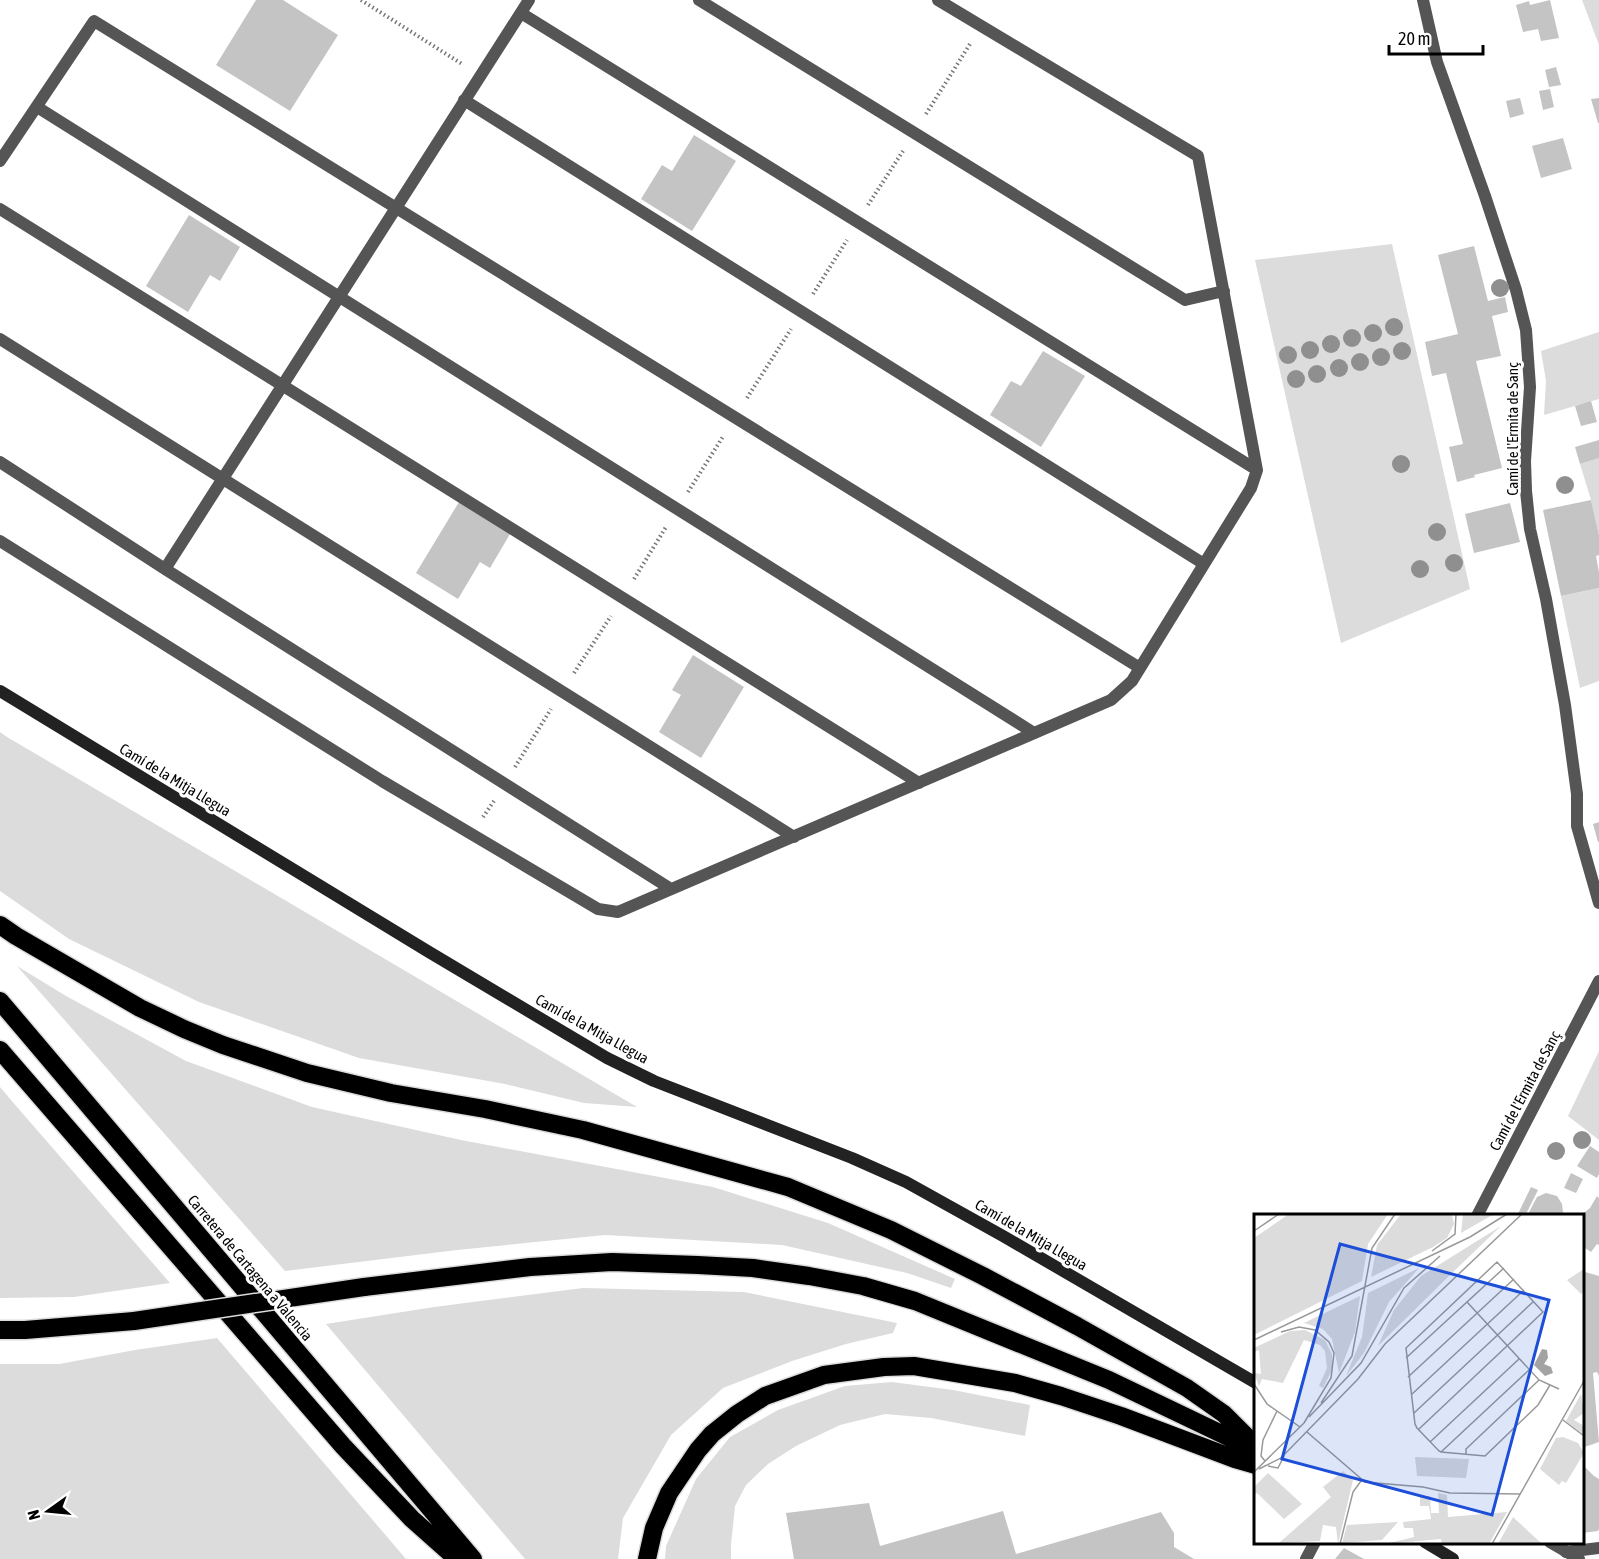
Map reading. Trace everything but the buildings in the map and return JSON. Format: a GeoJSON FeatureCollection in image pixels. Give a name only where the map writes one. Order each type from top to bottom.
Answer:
{"type":"FeatureCollection","features":[{"type":"Feature","properties":{"kind":"highway"},"geometry":{"type":"LineString","coordinates":[[0,925],[140,1008],[223,1045],[296,1070],[391,1093],[484,1109],[583,1130],[798,1191],[891,1230],[1077,1326],[1187,1388],[1224,1414],[1254,1446]]}},
{"type":"Feature","properties":{"kind":"highway","name":"Carretera de Cartagena a Valencia"},"geometry":{"type":"LineString","coordinates":[[0,1001],[473,1559]]}},
{"type":"Feature","properties":{"kind":"highway"},"geometry":{"type":"LineString","coordinates":[[0,1050],[343,1446],[412,1519],[457,1559]]}},
{"type":"Feature","properties":{"kind":"highway"},"geometry":{"type":"LineString","coordinates":[[0,1330],[134,1321],[364,1287],[530,1267],[612,1262],[753,1268],[864,1286],[915,1301],[1109,1380],[1254,1447]]}},
{"type":"Feature","properties":{"kind":"highway"},"geometry":{"type":"LineString","coordinates":[[647,1559],[654,1528],[669,1493],[698,1450],[712,1434],[765,1396],[824,1375],[884,1367],[914,1366],[1015,1383],[1101,1409],[1254,1464]]}},
{"type":"Feature","properties":{"kind":"street"},"geometry":{"type":"LineString","coordinates":[[165,569],[529,0]]}},
{"type":"Feature","properties":{"kind":"street"},"geometry":{"type":"LineString","coordinates":[[699,0],[1185,300],[1224,291]]}},
{"type":"Feature","properties":{"kind":"street"},"geometry":{"type":"LineString","coordinates":[[0,541],[382,781],[598,909],[618,912],[1111,700],[1132,681],[1251,488],[1257,470],[1198,156],[938,0]]}},
{"type":"Feature","properties":{"kind":"street","name":"Camí de l'Ermita de Sanç"},"geometry":{"type":"LineString","coordinates":[[1423,0],[1437,62],[1516,290],[1526,330],[1530,387],[1526,491],[1530,529],[1546,599],[1565,705],[1577,794],[1577,826],[1599,903]]}},
{"type":"Feature","properties":{"kind":"street"},"geometry":{"type":"LineString","coordinates":[[521,13],[1257,470]]}},
{"type":"Feature","properties":{"kind":"street"},"geometry":{"type":"LineString","coordinates":[[0,161],[94,21],[1140,668]]}},
{"type":"Feature","properties":{"kind":"street"},"geometry":{"type":"LineString","coordinates":[[464,100],[1204,564]]}},
{"type":"Feature","properties":{"kind":"street"},"geometry":{"type":"LineString","coordinates":[[37,106],[1034,733]]}},
{"type":"Feature","properties":{"kind":"street"},"geometry":{"type":"LineString","coordinates":[[0,209],[919,783]]}},
{"type":"Feature","properties":{"kind":"street"},"geometry":{"type":"LineString","coordinates":[[0,339],[794,837]]}},
{"type":"Feature","properties":{"kind":"street"},"geometry":{"type":"LineString","coordinates":[[0,462],[671,889]]}},
{"type":"Feature","properties":{"kind":"street","name":"Camí de la Mitja Llegua"},"geometry":{"type":"LineString","coordinates":[[0,691],[607,1058],[654,1081],[852,1158],[906,1182],[1254,1382]]}},
{"type":"Feature","properties":{"kind":"street","name":"Camí de l'Ermita de Sanç"},"geometry":{"type":"LineString","coordinates":[[1478,1214],[1599,981]]}},
{"type":"Feature","properties":{"kind":"street"},"geometry":{"type":"LineString","coordinates":[[1306,1559],[1314,1544]]}},
{"type":"Feature","properties":{"kind":"street"},"geometry":{"type":"LineString","coordinates":[[1428,1544],[1453,1559]]}},
{"type":"Feature","properties":{"kind":"street"},"geometry":{"type":"LineString","coordinates":[[1553,1544],[1579,1559]]}},
{"type":"Feature","properties":{"kind":"street"},"geometry":{"type":"LineString","coordinates":[[1566,1552],[1599,1548]]}},
{"type":"Feature","properties":{"kind":"path"},"geometry":{"type":"LineString","coordinates":[[361,0],[480,76]]}},
{"type":"Feature","properties":{"kind":"shaded area"},"geometry":{"type":"Polygon","coordinates":[[[1582,0],[1599,0],[1599,45],[1582,0]]]}},
{"type":"Feature","properties":{"kind":"shaded area"},"geometry":{"type":"Polygon","coordinates":[[[1392,244],[1470,589],[1341,643],[1255,260],[1392,244]]]}},
{"type":"Feature","properties":{"kind":"shaded area"},"geometry":{"type":"Polygon","coordinates":[[[1599,332],[1599,399],[1544,415],[1546,381],[1541,351],[1599,332]]]}},
{"type":"Feature","properties":{"kind":"shaded area"},"geometry":{"type":"Polygon","coordinates":[[[1599,458],[1599,535],[1580,464],[1599,458]]]}},
{"type":"Feature","properties":{"kind":"shaded area"},"geometry":{"type":"Polygon","coordinates":[[[1599,588],[1599,681],[1580,688],[1561,596],[1599,588]]]}},
{"type":"Feature","properties":{"kind":"shaded area"},"geometry":{"type":"Polygon","coordinates":[[[0,732],[637,1107],[584,1103],[505,1084],[359,1058],[199,1002],[69,939],[0,891],[0,732]]]}},
{"type":"Feature","properties":{"kind":"shaded area"},"geometry":{"type":"Polygon","coordinates":[[[17,966],[66,996],[186,1061],[312,1107],[461,1140],[713,1187],[828,1223],[955,1279],[951,1288],[907,1273],[782,1245],[605,1235],[285,1271],[17,966]]]}},
{"type":"Feature","properties":{"kind":"shaded area"},"geometry":{"type":"Polygon","coordinates":[[[1599,1051],[1599,1140],[1568,1116],[1599,1051]]]}},
{"type":"Feature","properties":{"kind":"shaded area"},"geometry":{"type":"Polygon","coordinates":[[[0,1087],[170,1283],[74,1297],[0,1298],[0,1087]]]}},
{"type":"Feature","properties":{"kind":"shaded area"},"geometry":{"type":"Polygon","coordinates":[[[583,1288],[744,1292],[897,1323],[893,1333],[846,1344],[792,1361],[723,1388],[671,1435],[623,1518],[618,1559],[525,1559],[326,1324],[434,1307],[583,1288]]]}},
{"type":"Feature","properties":{"kind":"shaded area"},"geometry":{"type":"Polygon","coordinates":[[[217,1338],[406,1559],[0,1559],[0,1364],[59,1364],[217,1338]]]}},
{"type":"Feature","properties":{"kind":"shaded area"},"geometry":{"type":"Polygon","coordinates":[[[892,1382],[953,1390],[1030,1405],[1025,1436],[931,1418],[885,1414],[840,1425],[796,1446],[768,1464],[746,1485],[735,1506],[731,1559],[665,1559],[666,1546],[696,1479],[730,1437],[778,1410],[845,1386],[892,1382]]]}}]}
